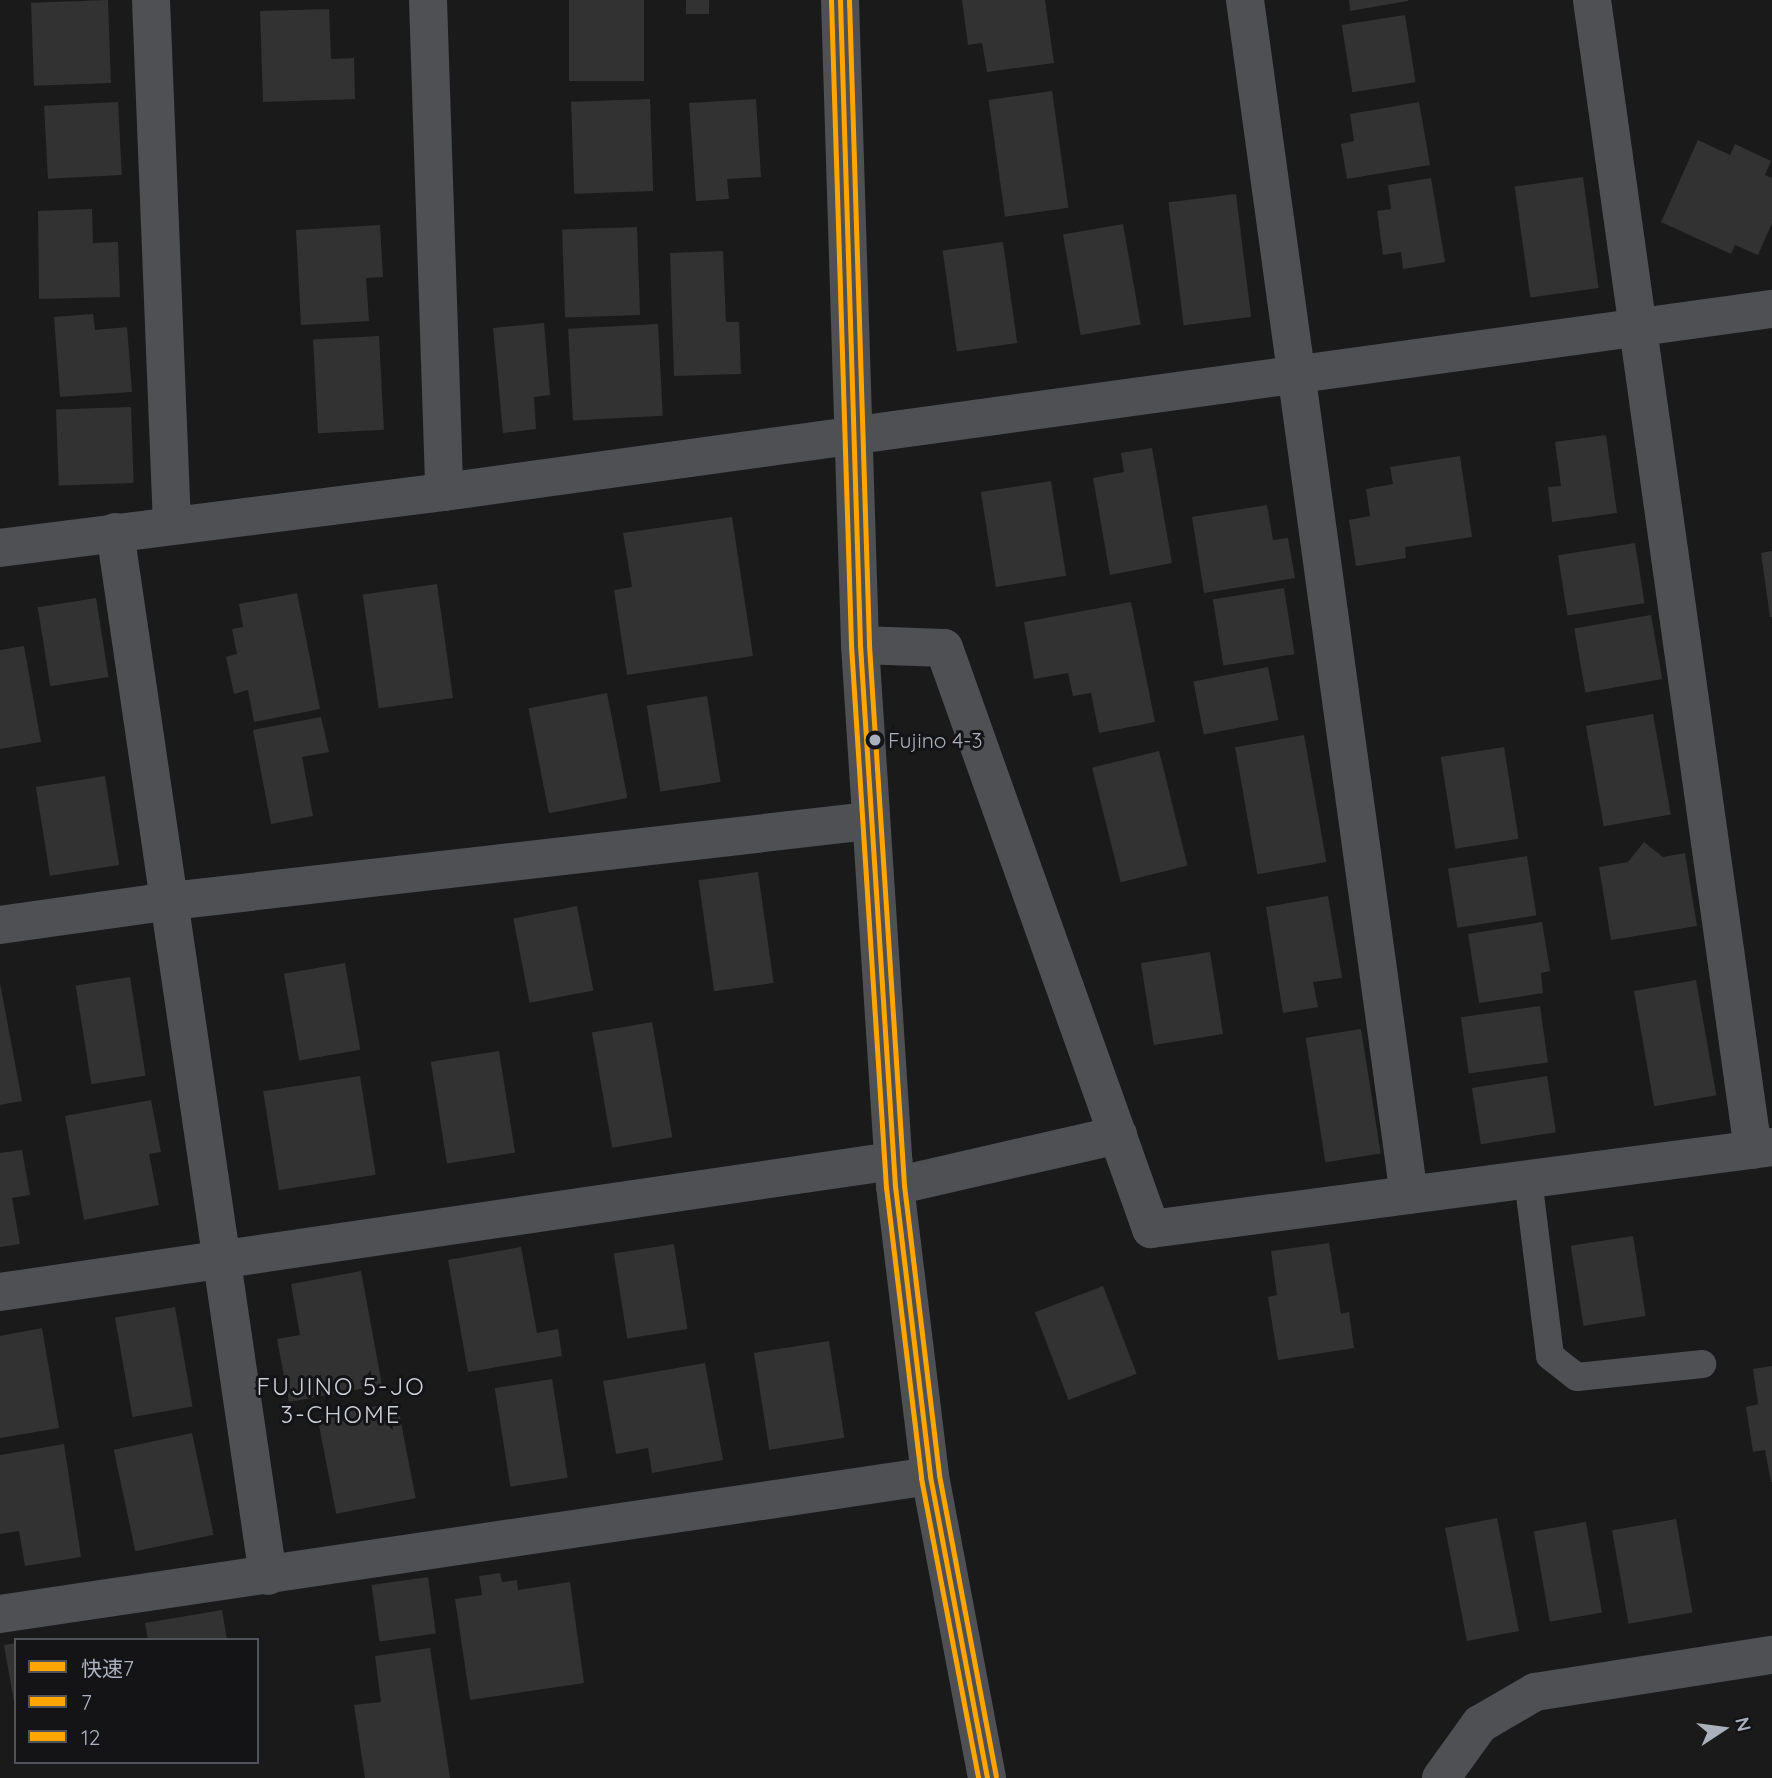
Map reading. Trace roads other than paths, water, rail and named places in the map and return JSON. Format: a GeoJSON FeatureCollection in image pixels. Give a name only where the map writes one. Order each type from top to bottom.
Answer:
{"type":"FeatureCollection","features":[{"type":"Feature","properties":{"kind":"street"},"geometry":{"type":"LineString","coordinates":[[151,0],[172,525]]}},
{"type":"Feature","properties":{"kind":"street"},"geometry":{"type":"LineString","coordinates":[[428,0],[444,492]]}},
{"type":"Feature","properties":{"kind":"street"},"geometry":{"type":"LineString","coordinates":[[840,0],[860,645],[869,821],[894,1174],[930,1476],[988,1778]]}},
{"type":"Feature","properties":{"kind":"street"},"geometry":{"type":"LineString","coordinates":[[1244,0],[1292,373],[1409,1195]]}},
{"type":"Feature","properties":{"kind":"street"},"geometry":{"type":"LineString","coordinates":[[860,645],[944,648],[1151,1229],[1763,1148],[1592,0]]}},
{"type":"Feature","properties":{"kind":"street"},"geometry":{"type":"LineString","coordinates":[[0,548],[444,492],[855,432],[1772,309]]}},
{"type":"Feature","properties":{"kind":"street"},"geometry":{"type":"LineString","coordinates":[[115,532],[224,1261],[268,1576]]}},
{"type":"Feature","properties":{"kind":"street"},"geometry":{"type":"LineString","coordinates":[[0,925],[171,901],[869,821]]}},
{"type":"Feature","properties":{"kind":"street"},"geometry":{"type":"LineString","coordinates":[[0,1292],[894,1174],[1118,1135]]}},
{"type":"Feature","properties":{"kind":"street"},"geometry":{"type":"LineString","coordinates":[[0,1614],[930,1476]]}},
{"type":"Feature","properties":{"kind":"street"},"geometry":{"type":"LineString","coordinates":[[1441,1778],[1479,1724],[1535,1692],[1772,1655]]}},
{"type":"Feature","properties":{"kind":"lane"},"geometry":{"type":"LineString","coordinates":[[1528,1179],[1550,1356],[1577,1377],[1702,1364]]}},
{"type":"Feature","properties":{"kind":"place","name":"Fujino 4-3"},"geometry":{"type":"Point","coordinates":[875,740]}},
{"type":"Feature","properties":{"kind":"district","name":"FUJINO 5-JO 3-CHOME"},"geometry":{"type":"Point","coordinates":[341,1401]}}]}
